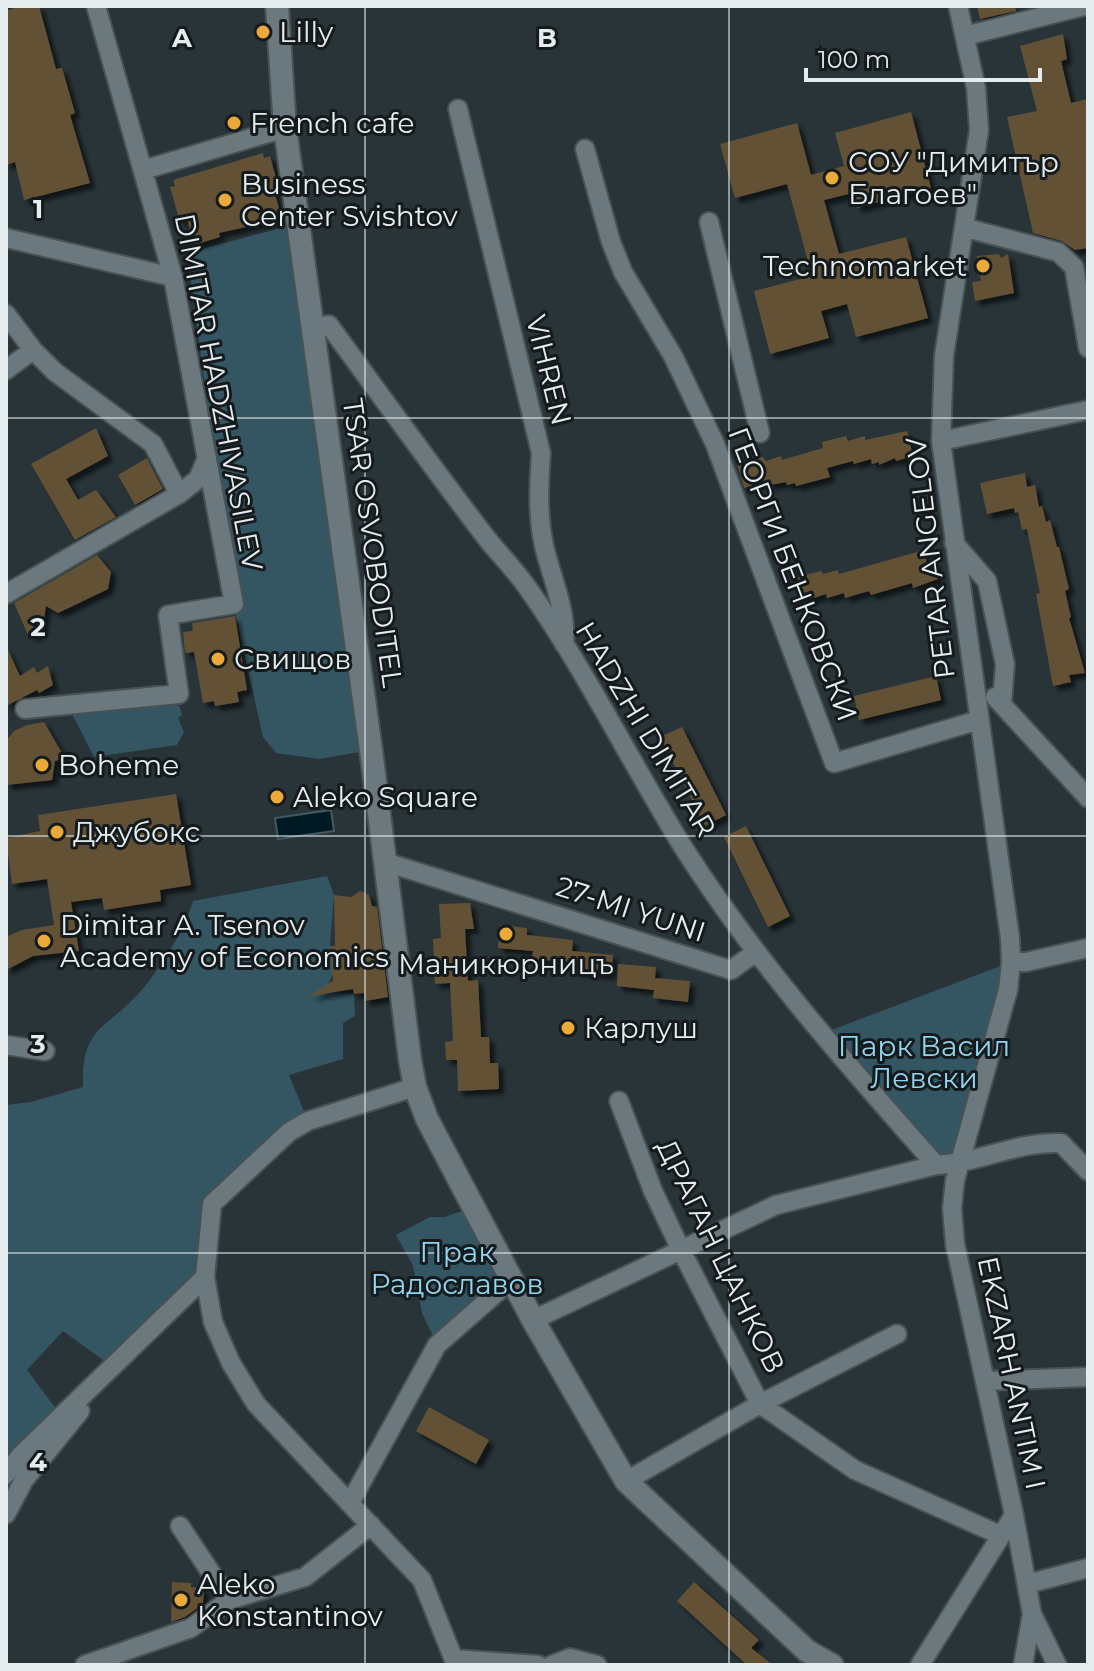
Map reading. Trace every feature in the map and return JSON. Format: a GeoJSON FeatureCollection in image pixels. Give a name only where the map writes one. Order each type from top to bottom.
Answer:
{"type":"FeatureCollection","features":[{"type":"Feature","properties":{"kind":"street","name":"DIMITAR HADZHIVASILEV"},"geometry":{"type":"LineString","coordinates":[[25,709],[179,694],[168,615],[234,604],[173,277],[96,6]]}},
{"type":"Feature","properties":{"kind":"street","name":"TSAR OSVOBODITEL"},"geometry":{"type":"LineString","coordinates":[[277,6],[285,128],[415,1087],[427,1119],[533,1320],[626,1481],[807,1651],[832,1665]]}},
{"type":"Feature","properties":{"kind":"street","name":"PETAR ANGELOV"},"geometry":{"type":"LineString","coordinates":[[958,6],[976,88],[979,130],[944,356],[941,441],[1011,962]]}},
{"type":"Feature","properties":{"kind":"street"},"geometry":{"type":"LineString","coordinates":[[965,36],[1084,6]]}},
{"type":"Feature","properties":{"kind":"street","name":"VIHREN"},"geometry":{"type":"LineString","coordinates":[[458,109],[541,453],[537,508],[566,624],[564,644]]}},
{"type":"Feature","properties":{"kind":"street"},"geometry":{"type":"LineString","coordinates":[[143,170],[285,128]]}},
{"type":"Feature","properties":{"kind":"street","name":"ГЕОРГИ БЕНКОВСКИ"},"geometry":{"type":"LineString","coordinates":[[585,149],[617,257],[715,444],[834,763],[979,720]]}},
{"type":"Feature","properties":{"kind":"street"},"geometry":{"type":"LineString","coordinates":[[709,222],[760,433]]}},
{"type":"Feature","properties":{"kind":"street"},"geometry":{"type":"LineString","coordinates":[[966,228],[1058,252],[1081,266],[1088,348]]}},
{"type":"Feature","properties":{"kind":"street"},"geometry":{"type":"LineString","coordinates":[[6,238],[173,277]]}},
{"type":"Feature","properties":{"kind":"street"},"geometry":{"type":"LineString","coordinates":[[6,314],[33,350],[55,372],[153,444],[179,494]]}},
{"type":"Feature","properties":{"kind":"street","name":"HADZHI DIMITAR"},"geometry":{"type":"LineString","coordinates":[[313,327],[329,325],[489,541],[526,585],[683,846],[756,952],[829,1044],[936,1165]]}},
{"type":"Feature","properties":{"kind":"street"},"geometry":{"type":"LineString","coordinates":[[6,370],[33,350]]}},
{"type":"Feature","properties":{"kind":"street"},"geometry":{"type":"LineString","coordinates":[[941,441],[1088,410]]}},
{"type":"Feature","properties":{"kind":"street"},"geometry":{"type":"LineString","coordinates":[[6,594],[179,494],[198,479],[208,455]]}},
{"type":"Feature","properties":{"kind":"street"},"geometry":{"type":"LineString","coordinates":[[954,543],[987,581],[1005,664],[1002,704]]}},
{"type":"Feature","properties":{"kind":"street"},"geometry":{"type":"LineString","coordinates":[[973,676],[1088,798]]}},
{"type":"Feature","properties":{"kind":"street"},"geometry":{"type":"LineString","coordinates":[[385,862],[731,970],[756,952]]}},
{"type":"Feature","properties":{"kind":"street"},"geometry":{"type":"LineString","coordinates":[[1011,962],[1026,962],[1088,948]]}},
{"type":"Feature","properties":{"kind":"street","name":"EKZARH ANTIM I"},"geometry":{"type":"LineString","coordinates":[[920,1665],[1014,1515],[955,1244],[952,1208],[960,1164],[1008,990],[1011,962]]}},
{"type":"Feature","properties":{"kind":"street"},"geometry":{"type":"LineString","coordinates":[[6,1045],[45,1051]]}},
{"type":"Feature","properties":{"kind":"street"},"geometry":{"type":"LineString","coordinates":[[415,1087],[308,1121],[289,1132],[212,1204],[205,1277],[213,1322],[231,1363],[256,1404],[422,1580],[455,1662],[538,1665]]}},
{"type":"Feature","properties":{"kind":"street","name":"ДРАГАН ЦАНКОВ"},"geometry":{"type":"LineString","coordinates":[[619,1101],[653,1191],[760,1404],[855,1470],[1000,1535]]}},
{"type":"Feature","properties":{"kind":"street"},"geometry":{"type":"LineString","coordinates":[[533,1320],[776,1205],[936,1165],[960,1164],[1038,1142],[1061,1143],[1088,1171]]}},
{"type":"Feature","properties":{"kind":"street"},"geometry":{"type":"LineString","coordinates":[[6,1474],[86,1390],[205,1277]]}},
{"type":"Feature","properties":{"kind":"street"},"geometry":{"type":"LineString","coordinates":[[350,1503],[437,1345],[512,1279]]}},
{"type":"Feature","properties":{"kind":"street"},"geometry":{"type":"LineString","coordinates":[[626,1481],[760,1404],[897,1334]]}},
{"type":"Feature","properties":{"kind":"street"},"geometry":{"type":"LineString","coordinates":[[985,1381],[1088,1377]]}},
{"type":"Feature","properties":{"kind":"street"},"geometry":{"type":"LineString","coordinates":[[6,1514],[24,1480],[86,1403],[86,1390]]}},
{"type":"Feature","properties":{"kind":"street"},"geometry":{"type":"LineString","coordinates":[[1014,1515],[1032,1614],[1057,1665]]}},
{"type":"Feature","properties":{"kind":"street"},"geometry":{"type":"LineString","coordinates":[[85,1665],[191,1628],[229,1600],[305,1577],[371,1525]]}},
{"type":"Feature","properties":{"kind":"street"},"geometry":{"type":"LineString","coordinates":[[180,1526],[229,1600]]}},
{"type":"Feature","properties":{"kind":"street"},"geometry":{"type":"LineString","coordinates":[[1027,1584],[1088,1568]]}},
{"type":"Feature","properties":{"kind":"street"},"geometry":{"type":"LineString","coordinates":[[1023,1665],[1032,1614]]}},
{"type":"Feature","properties":{"kind":"street"},"geometry":{"type":"LineString","coordinates":[[552,1665],[570,1658],[597,1665]]}},
{"type":"Feature","properties":{"kind":"green space"},"geometry":{"type":"Polygon","coordinates":[[[288,226],[371,750],[319,759],[276,753],[263,737],[236,616],[187,253],[288,226]]]}},
{"type":"Feature","properties":{"kind":"green space"},"geometry":{"type":"Polygon","coordinates":[[[174,704],[180,707],[182,715],[178,718],[184,732],[177,745],[94,757],[71,712],[174,704]]]}},
{"type":"Feature","properties":{"kind":"green space"},"geometry":{"type":"Polygon","coordinates":[[[327,876],[334,895],[330,946],[336,966],[329,983],[330,992],[354,994],[355,1016],[343,1023],[343,1059],[289,1075],[308,1121],[212,1204],[205,1277],[110,1365],[63,1331],[27,1370],[60,1414],[6,1474],[6,1105],[31,1102],[83,1087],[83,1067],[91,1040],[156,972],[178,936],[193,901],[327,876]]]}},
{"type":"Feature","properties":{"kind":"green space","name":"Парк Васил Левски"},"geometry":{"type":"Polygon","coordinates":[[[1011,962],[960,1164],[936,1165],[821,1034],[1011,962]]]}},
{"type":"Feature","properties":{"kind":"green space","name":"Прак Радославов"},"geometry":{"type":"Polygon","coordinates":[[[473,1207],[512,1279],[437,1345],[422,1313],[413,1266],[396,1235],[430,1217],[445,1217],[473,1207]]]}},
{"type":"Feature","properties":{"kind":"shaded area"},"geometry":{"type":"Polygon","coordinates":[[[331,810],[334,831],[278,839],[275,818],[331,810]]]}},
{"type":"Feature","properties":{"kind":"building"},"geometry":{"type":"Polygon","coordinates":[[[21,6],[39,6],[56,69],[62,68],[75,113],[70,115],[90,183],[24,200],[15,162],[6,165],[6,11],[21,6]]]}},
{"type":"Feature","properties":{"kind":"building"},"geometry":{"type":"Polygon","coordinates":[[[977,6],[1015,6],[1016,11],[980,19],[977,6]]]}},
{"type":"Feature","properties":{"kind":"building"},"geometry":{"type":"Polygon","coordinates":[[[1063,34],[1067,59],[1061,61],[1071,103],[1088,99],[1088,248],[1075,250],[1062,241],[1033,233],[1007,117],[1037,111],[1020,46],[1063,34]]]}},
{"type":"Feature","properties":{"kind":"building"},"geometry":{"type":"Polygon","coordinates":[[[911,112],[931,188],[857,208],[853,193],[824,200],[839,254],[906,237],[928,318],[856,337],[847,304],[821,311],[829,338],[770,354],[754,291],[812,276],[787,184],[735,198],[720,144],[797,123],[811,175],[844,166],[835,133],[911,112]]]}},
{"type":"Feature","properties":{"kind":"building","name":"Business Center Svishtov"},"geometry":{"type":"Polygon","coordinates":[[[263,153],[264,158],[270,156],[279,189],[274,191],[282,219],[219,233],[220,237],[194,245],[187,219],[180,222],[170,187],[175,186],[173,180],[263,153]]]}},
{"type":"Feature","properties":{"kind":"building"},"geometry":{"type":"Polygon","coordinates":[[[999,254],[1001,258],[1008,254],[1014,293],[975,301],[972,282],[981,281],[977,256],[999,254]]]}},
{"type":"Feature","properties":{"kind":"building"},"geometry":{"type":"Polygon","coordinates":[[[96,428],[108,456],[66,479],[78,500],[96,490],[116,517],[75,540],[31,464],[96,428]]]}},
{"type":"Feature","properties":{"kind":"building"},"geometry":{"type":"Polygon","coordinates":[[[907,431],[913,456],[896,461],[895,458],[879,465],[879,462],[872,464],[871,459],[854,464],[853,461],[827,468],[830,477],[796,486],[795,483],[787,485],[786,482],[770,485],[769,481],[744,488],[737,464],[763,457],[766,461],[781,456],[782,460],[823,448],[822,442],[846,436],[848,441],[865,436],[865,440],[907,431]]]}},
{"type":"Feature","properties":{"kind":"building"},"geometry":{"type":"Polygon","coordinates":[[[147,458],[163,489],[135,505],[118,475],[147,458]]]}},
{"type":"Feature","properties":{"kind":"building"},"geometry":{"type":"Polygon","coordinates":[[[1025,473],[1027,487],[1035,485],[1039,507],[1042,506],[1046,522],[1050,520],[1059,547],[1069,589],[1065,591],[1069,618],[1085,673],[1069,675],[1071,682],[1053,686],[1027,529],[1022,530],[1014,508],[987,514],[980,483],[1025,473]]]}},
{"type":"Feature","properties":{"kind":"building"},"geometry":{"type":"Polygon","coordinates":[[[924,550],[927,564],[935,561],[938,579],[913,588],[912,583],[871,595],[869,591],[845,598],[844,593],[827,598],[826,594],[802,602],[797,577],[821,571],[823,574],[838,570],[839,574],[924,550]]]}},
{"type":"Feature","properties":{"kind":"building"},"geometry":{"type":"Polygon","coordinates":[[[97,555],[111,572],[108,589],[58,613],[46,606],[42,631],[36,636],[28,635],[14,603],[97,555]]]}},
{"type":"Feature","properties":{"kind":"building"},"geometry":{"type":"Polygon","coordinates":[[[235,616],[247,690],[237,692],[239,702],[215,706],[214,701],[203,703],[194,652],[185,653],[183,632],[193,631],[192,623],[235,616]]]}},
{"type":"Feature","properties":{"kind":"building"},"geometry":{"type":"Polygon","coordinates":[[[6,646],[20,676],[34,667],[37,673],[48,666],[53,685],[6,706],[6,646]]]}},
{"type":"Feature","properties":{"kind":"building"},"geometry":{"type":"Polygon","coordinates":[[[936,676],[941,700],[859,720],[854,696],[936,676]]]}},
{"type":"Feature","properties":{"kind":"building"},"geometry":{"type":"Polygon","coordinates":[[[44,722],[65,758],[55,761],[52,780],[6,785],[6,741],[14,731],[44,722]]]}},
{"type":"Feature","properties":{"kind":"building"},"geometry":{"type":"Polygon","coordinates":[[[682,727],[726,815],[705,826],[660,737],[682,727]]]}},
{"type":"Feature","properties":{"kind":"building"},"geometry":{"type":"Polygon","coordinates":[[[176,794],[191,885],[160,890],[161,901],[104,910],[102,898],[71,902],[79,951],[33,956],[6,970],[6,937],[22,930],[54,925],[47,879],[12,884],[6,838],[40,831],[38,815],[176,794]]]}},
{"type":"Feature","properties":{"kind":"building"},"geometry":{"type":"Polygon","coordinates":[[[746,826],[790,916],[768,927],[724,837],[746,826]]]}},
{"type":"Feature","properties":{"kind":"building"},"geometry":{"type":"Polygon","coordinates":[[[360,891],[369,895],[372,906],[377,907],[388,997],[365,1001],[364,993],[354,994],[353,989],[309,996],[333,981],[330,946],[335,946],[334,895],[351,897],[360,891]]]}},
{"type":"Feature","properties":{"kind":"building"},"geometry":{"type":"Polygon","coordinates":[[[470,903],[474,929],[465,929],[468,981],[478,980],[481,1037],[489,1037],[490,1063],[498,1063],[499,1089],[458,1091],[457,1060],[446,1060],[445,1042],[453,1041],[450,983],[435,984],[433,939],[441,938],[439,904],[470,903]]]}},
{"type":"Feature","properties":{"kind":"building"},"geometry":{"type":"Polygon","coordinates":[[[500,925],[527,928],[527,935],[573,940],[572,951],[613,955],[611,975],[576,971],[577,963],[532,959],[533,951],[498,948],[500,925]]]}},
{"type":"Feature","properties":{"kind":"building"},"geometry":{"type":"Polygon","coordinates":[[[618,964],[656,967],[655,978],[690,981],[688,1002],[653,998],[654,990],[617,986],[618,964]]]}},
{"type":"Feature","properties":{"kind":"building"},"geometry":{"type":"Polygon","coordinates":[[[429,1407],[489,1440],[476,1464],[416,1431],[429,1407]]]}},
{"type":"Feature","properties":{"kind":"building"},"geometry":{"type":"Polygon","coordinates":[[[172,1582],[191,1583],[191,1587],[204,1588],[203,1604],[185,1617],[171,1622],[172,1582]]]}},
{"type":"Feature","properties":{"kind":"building"},"geometry":{"type":"Polygon","coordinates":[[[694,1582],[759,1640],[751,1648],[773,1665],[747,1665],[677,1601],[694,1582]]]}},
{"type":"Feature","properties":{"kind":"place","name":"Lilly"},"geometry":{"type":"Point","coordinates":[263,32]}},
{"type":"Feature","properties":{"kind":"place","name":"French cafe"},"geometry":{"type":"Point","coordinates":[234,123]}},
{"type":"Feature","properties":{"kind":"place","name":"СОУ \"Димитър Благоев\""},"geometry":{"type":"Point","coordinates":[832,178]}},
{"type":"Feature","properties":{"kind":"place","name":"Business Center Svishtov"},"geometry":{"type":"Point","coordinates":[225,200]}},
{"type":"Feature","properties":{"kind":"place","name":"Technomarket"},"geometry":{"type":"Point","coordinates":[983,266]}},
{"type":"Feature","properties":{"kind":"place","name":"Свищов"},"geometry":{"type":"Point","coordinates":[218,659]}},
{"type":"Feature","properties":{"kind":"place","name":"Boheme"},"geometry":{"type":"Point","coordinates":[42,765]}},
{"type":"Feature","properties":{"kind":"place","name":"Aleko Square"},"geometry":{"type":"Point","coordinates":[277,797]}},
{"type":"Feature","properties":{"kind":"place","name":"Джубокс"},"geometry":{"type":"Point","coordinates":[57,832]}},
{"type":"Feature","properties":{"kind":"place","name":"Маникюрницъ"},"geometry":{"type":"Point","coordinates":[506,934]}},
{"type":"Feature","properties":{"kind":"place","name":"Dimitar A. Tsenov Academy of Economics"},"geometry":{"type":"Point","coordinates":[44,941]}},
{"type":"Feature","properties":{"kind":"place","name":"Карлуш"},"geometry":{"type":"Point","coordinates":[568,1028]}},
{"type":"Feature","properties":{"kind":"place","name":"Aleko Konstantinov"},"geometry":{"type":"Point","coordinates":[181,1600]}}]}
